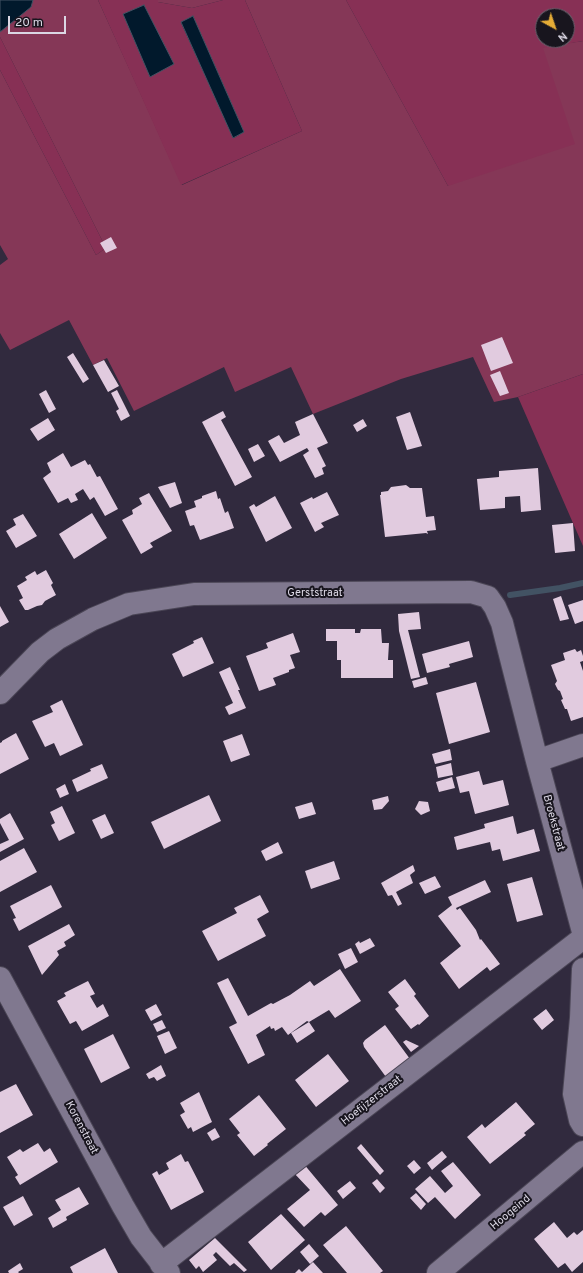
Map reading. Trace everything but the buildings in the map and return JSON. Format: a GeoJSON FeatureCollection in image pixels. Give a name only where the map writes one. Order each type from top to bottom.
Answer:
{"type":"FeatureCollection","features":[{"type":"Feature","properties":{"kind":"street","name":"Gerststraat"},"geometry":{"type":"LineString","coordinates":[[0,693],[40,652],[57,639],[93,620],[129,604],[194,594],[471,592],[488,597],[495,607],[502,623],[536,761]]}},
{"type":"Feature","properties":{"kind":"street"},"geometry":{"type":"LineString","coordinates":[[536,761],[583,745]]}},
{"type":"Feature","properties":{"kind":"street","name":"Broekstraat"},"geometry":{"type":"LineString","coordinates":[[536,761],[583,932]]}},
{"type":"Feature","properties":{"kind":"street","name":"Hoefijzerstraat"},"geometry":{"type":"LineString","coordinates":[[165,1268],[583,938]]}},
{"type":"Feature","properties":{"kind":"street"},"geometry":{"type":"LineString","coordinates":[[583,969],[581,1018],[574,1094],[580,1120],[583,1125]]}},
{"type":"Feature","properties":{"kind":"street","name":"Korenstraat"},"geometry":{"type":"LineString","coordinates":[[0,978],[122,1206],[141,1237],[165,1268]]}},
{"type":"Feature","properties":{"kind":"street","name":"Hoogeind"},"geometry":{"type":"LineString","coordinates":[[438,1273],[583,1152]]}},
{"type":"Feature","properties":{"kind":"shaded area"},"geometry":{"type":"Polygon","coordinates":[[[33,0],[98,0],[182,185],[302,131],[245,0],[346,0],[448,186],[542,48],[575,48],[575,42],[583,41],[583,374],[518,397],[494,402],[473,357],[401,379],[313,414],[291,367],[235,392],[224,367],[134,411],[107,358],[93,365],[69,320],[10,350],[0,333],[0,265],[8,259],[0,245],[0,70],[96,255],[106,248],[0,37],[0,32],[31,7],[33,0]]]}},
{"type":"Feature","properties":{"kind":"shaded area"},"geometry":{"type":"Polygon","coordinates":[[[98,0],[158,0],[158,2],[192,8],[223,0],[245,0],[302,131],[181,185],[98,0]],[[193,16],[181,23],[234,138],[244,132],[193,16]]]}},
{"type":"Feature","properties":{"kind":"shaded area"},"geometry":{"type":"Polygon","coordinates":[[[158,0],[223,0],[192,8],[158,2],[158,0]]]}},
{"type":"Feature","properties":{"kind":"shaded area"},"geometry":{"type":"Polygon","coordinates":[[[346,0],[583,0],[583,41],[575,42],[575,8],[535,8],[535,48],[543,48],[575,144],[448,186],[346,0]]]}},
{"type":"Feature","properties":{"kind":"shaded area"},"geometry":{"type":"Polygon","coordinates":[[[0,37],[106,248],[96,255],[0,70],[0,37]]]}},
{"type":"Feature","properties":{"kind":"shaded area"},"geometry":{"type":"Polygon","coordinates":[[[583,374],[583,546],[518,397],[583,374]]]}},
{"type":"Feature","properties":{"kind":"water"},"geometry":{"type":"Polygon","coordinates":[[[0,0],[33,0],[31,7],[0,32],[0,0]]]}},
{"type":"Feature","properties":{"kind":"water"},"geometry":{"type":"Polygon","coordinates":[[[144,5],[174,64],[150,77],[123,14],[144,5]]]}},
{"type":"Feature","properties":{"kind":"water"},"geometry":{"type":"Polygon","coordinates":[[[193,16],[244,132],[233,138],[181,22],[193,16]]]}},
{"type":"Feature","properties":{"kind":"waterway"},"geometry":{"type":"LineString","coordinates":[[510,595],[560,588],[583,583]]}}]}
